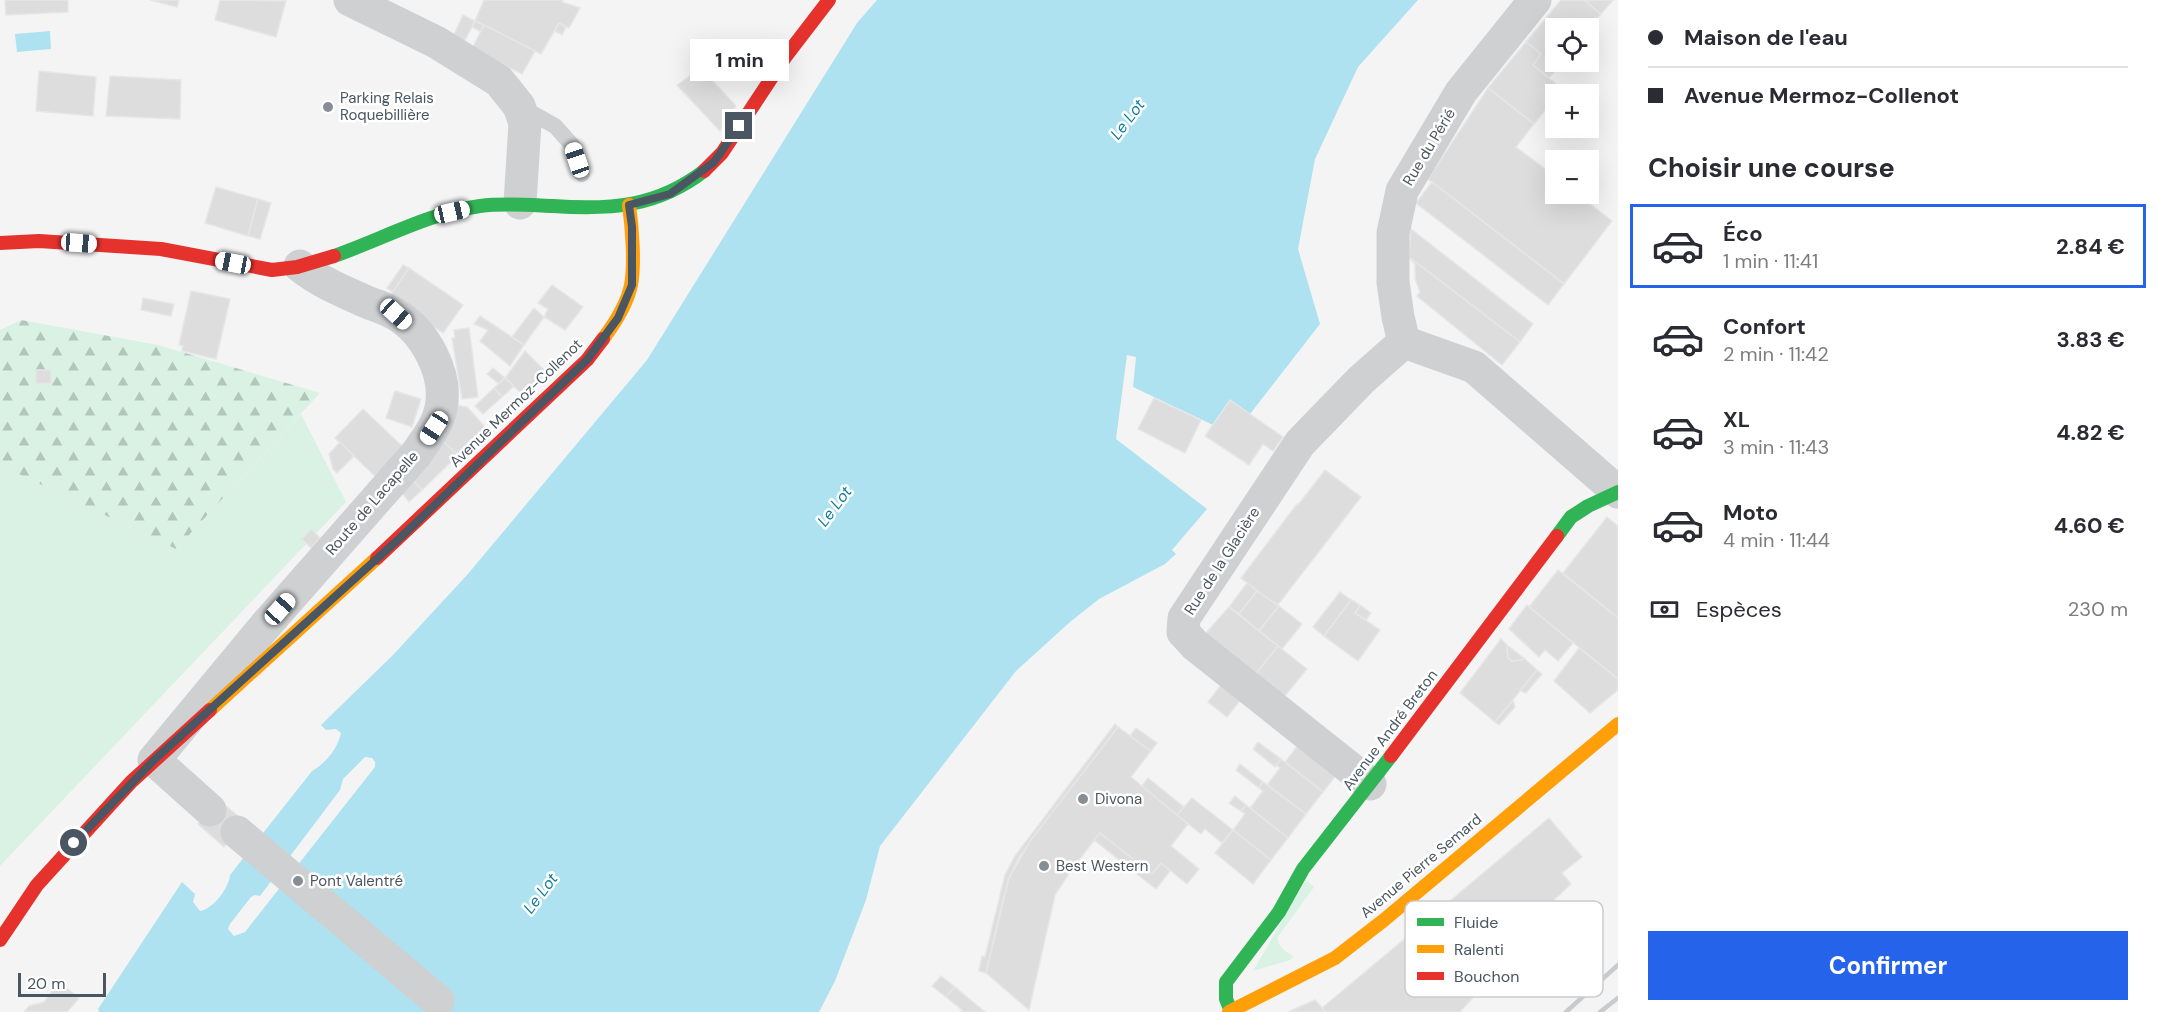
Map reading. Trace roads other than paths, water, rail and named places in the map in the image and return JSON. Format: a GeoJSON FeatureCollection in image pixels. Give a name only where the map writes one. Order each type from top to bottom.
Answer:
{"type":"FeatureCollection","features":[{"type":"Feature","properties":{"kind":"street"},"geometry":{"type":"LineString","coordinates":[[350,0],[436,42],[499,81],[519,106],[525,123],[520,203]]}},
{"type":"Feature","properties":{"kind":"street"},"geometry":{"type":"LineString","coordinates":[[0,243],[39,241],[161,249],[272,270],[335,257],[452,212],[481,205],[520,203],[585,207],[629,205],[670,194],[714,162],[801,34],[829,0]]}},
{"type":"Feature","properties":{"kind":"street","name":"Rue du Périé"},"geometry":{"type":"LineString","coordinates":[[1404,342],[1393,282],[1393,232],[1402,191],[1461,92],[1535,0]]}},
{"type":"Feature","properties":{"kind":"street","name":"Avenue Mermoz-Collenot"},"geometry":{"type":"LineString","coordinates":[[0,940],[38,885],[87,829],[154,760],[401,537],[587,360],[618,318],[632,285],[632,227],[629,205]]}},
{"type":"Feature","properties":{"kind":"street","name":"Route de Lacapelle"},"geometry":{"type":"LineString","coordinates":[[154,760],[265,626],[417,453],[434,428],[442,408],[441,378],[429,349],[418,334],[396,314],[317,279],[300,266]]}},
{"type":"Feature","properties":{"kind":"street"},"geometry":{"type":"LineString","coordinates":[[1404,342],[1474,367],[1618,492]]}},
{"type":"Feature","properties":{"kind":"street","name":"Rue de la Glacière"},"geometry":{"type":"LineString","coordinates":[[1370,784],[1195,645],[1183,632],[1184,618],[1300,443],[1361,380],[1404,342]]}},
{"type":"Feature","properties":{"kind":"street","name":"Avenue André Breton"},"geometry":{"type":"LineString","coordinates":[[1230,1011],[1226,999],[1226,981],[1279,912],[1304,869],[1571,517],[1618,492]]}},
{"type":"Feature","properties":{"kind":"street","name":"Avenue Pierre Semard"},"geometry":{"type":"LineString","coordinates":[[1407,901],[1618,724]]}},
{"type":"Feature","properties":{"kind":"street"},"geometry":{"type":"LineString","coordinates":[[154,760],[210,810]]}},
{"type":"Feature","properties":{"kind":"street"},"geometry":{"type":"LineString","coordinates":[[237,832],[438,1001]]}},
{"type":"Feature","properties":{"kind":"street","name":"Avenue Pierre Semard"},"geometry":{"type":"LineString","coordinates":[[1230,1011],[1335,958],[1405,902]]}},
{"type":"Feature","properties":{"kind":"lane"},"geometry":{"type":"LineString","coordinates":[[519,106],[555,126],[572,146],[582,174]]}},
{"type":"Feature","properties":{"kind":"water","name":"Le Lot"},"geometry":{"type":"Polygon","coordinates":[[[877,0],[1418,0],[1358,67],[1315,159],[1298,249],[1320,324],[1250,414],[1230,400],[1213,425],[1133,387],[1136,357],[1127,355],[1116,439],[1207,509],[1172,550],[1176,554],[1165,564],[1099,599],[1016,671],[880,846],[866,900],[835,981],[819,1012],[99,1012],[98,1009],[182,882],[195,894],[193,902],[200,911],[220,897],[227,886],[230,875],[312,771],[322,764],[334,750],[341,733],[336,729],[326,730],[321,725],[393,655],[467,575],[647,360],[857,23],[877,0]],[[365,757],[343,779],[340,790],[260,896],[251,897],[230,924],[228,929],[234,936],[245,932],[375,767],[372,758],[365,757]]]}},
{"type":"Feature","properties":{"kind":"water"},"geometry":{"type":"Polygon","coordinates":[[[50,31],[51,49],[17,52],[15,34],[50,31]]]}},
{"type":"Feature","properties":{"kind":"railway"},"geometry":{"type":"LineString","coordinates":[[1603,979],[1618,965]]}},
{"type":"Feature","properties":{"kind":"railway"},"geometry":{"type":"LineString","coordinates":[[1566,1012],[1583,997]]}},
{"type":"Feature","properties":{"kind":"railway"},"geometry":{"type":"LineString","coordinates":[[1600,1012],[1618,998]]}},
{"type":"Feature","properties":{"kind":"place","name":"Parking Relais Roquebillière"},"geometry":{"type":"Point","coordinates":[328,107]}},
{"type":"Feature","properties":{"kind":"place","name":"Divona"},"geometry":{"type":"Point","coordinates":[1083,799]}},
{"type":"Feature","properties":{"kind":"place","name":"Best Western"},"geometry":{"type":"Point","coordinates":[1044,866]}},
{"type":"Feature","properties":{"kind":"place","name":"Pont Valentré"},"geometry":{"type":"Point","coordinates":[298,881]}}]}
